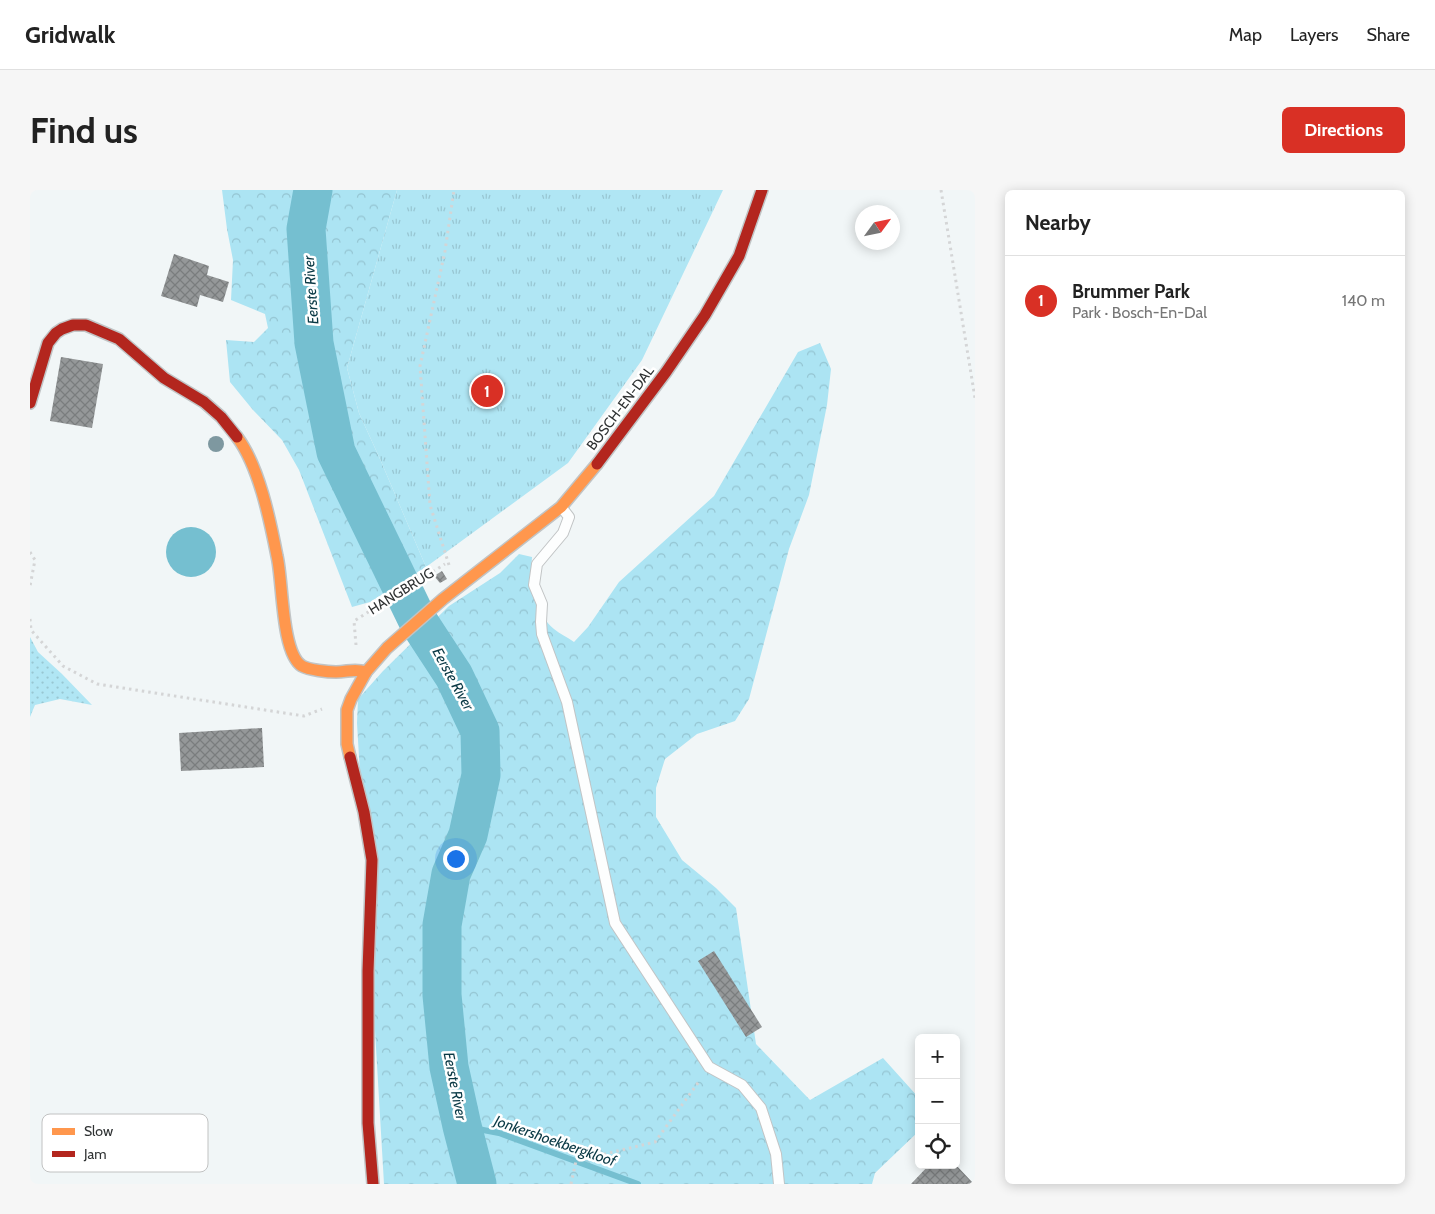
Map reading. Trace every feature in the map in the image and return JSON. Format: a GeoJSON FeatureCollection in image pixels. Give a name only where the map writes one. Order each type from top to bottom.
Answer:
{"type":"FeatureCollection","features":[{"type":"Feature","properties":{"kind":"street","name":"BOSCH-EN-DAL"},"geometry":{"type":"LineString","coordinates":[[373,1184],[368,1123],[368,972],[372,860],[364,812],[347,744],[347,710],[351,699],[366,672],[387,648],[443,599],[561,507],[588,476],[666,372],[705,315],[739,256],[762,190]]}},
{"type":"Feature","properties":{"kind":"street"},"geometry":{"type":"LineString","coordinates":[[30,403],[48,343],[56,333],[73,325],[86,325],[120,339],[164,378],[204,402],[221,417],[239,439],[252,462],[278,558],[287,636],[290,650],[294,657],[302,666],[313,669],[337,672],[358,669],[366,672]]}},
{"type":"Feature","properties":{"kind":"lane"},"geometry":{"type":"LineString","coordinates":[[561,507],[569,517],[563,533],[537,564],[534,585],[542,604],[540,622],[542,634],[567,702],[615,922],[709,1067],[742,1085],[761,1108],[776,1154],[779,1184]]}},
{"type":"Feature","properties":{"kind":"path"},"geometry":{"type":"LineString","coordinates":[[454,190],[445,251],[420,366],[430,506],[448,562],[462,584]]}},
{"type":"Feature","properties":{"kind":"path"},"geometry":{"type":"LineString","coordinates":[[941,190],[975,398]]}},
{"type":"Feature","properties":{"kind":"path"},"geometry":{"type":"LineString","coordinates":[[30,552],[35,560],[30,586]]}},
{"type":"Feature","properties":{"kind":"path","name":"HANGBRUG"},"geometry":{"type":"LineString","coordinates":[[354,620],[448,562]]}},
{"type":"Feature","properties":{"kind":"path"},"geometry":{"type":"LineString","coordinates":[[30,619],[31,630],[63,666],[97,684],[304,716],[323,709]]}},
{"type":"Feature","properties":{"kind":"path"},"geometry":{"type":"LineString","coordinates":[[570,1184],[576,1161],[655,1142],[709,1067]]}},
{"type":"Feature","properties":{"kind":"green space"},"geometry":{"type":"Polygon","coordinates":[[[222,190],[397,190],[347,368],[359,413],[426,567],[370,602],[352,607],[299,470],[282,440],[253,410],[230,382],[226,340],[254,342],[268,328],[265,314],[231,300],[233,260],[222,190]]]}},
{"type":"Feature","properties":{"kind":"green space"},"geometry":{"type":"Polygon","coordinates":[[[397,190],[723,190],[642,360],[568,463],[426,567],[359,413],[347,368],[397,190]]]}},
{"type":"Feature","properties":{"kind":"green space"},"geometry":{"type":"Polygon","coordinates":[[[820,343],[831,369],[827,405],[809,495],[789,549],[749,699],[735,721],[697,734],[665,759],[656,788],[656,817],[682,860],[716,888],[736,908],[756,1044],[810,1100],[883,1058],[915,1094],[915,1135],[875,1173],[872,1184],[384,1184],[357,723],[358,699],[383,671],[449,606],[500,573],[519,554],[532,557],[535,596],[547,622],[574,642],[588,627],[619,582],[714,496],[798,352],[820,343]]]}},
{"type":"Feature","properties":{"kind":"green space"},"geometry":{"type":"Polygon","coordinates":[[[30,637],[38,652],[92,705],[60,699],[35,705],[30,717],[30,637]]]}},
{"type":"Feature","properties":{"kind":"shaded area"},"geometry":{"type":"Polygon","coordinates":[[[196,527],[209,534],[215,542],[215,562],[209,570],[201,576],[186,577],[173,570],[167,562],[166,547],[173,534],[181,528],[196,527]]]}},
{"type":"Feature","properties":{"kind":"building"},"geometry":{"type":"Polygon","coordinates":[[[174,254],[209,266],[207,275],[229,282],[223,302],[200,295],[197,307],[161,296],[174,254]]]}},
{"type":"Feature","properties":{"kind":"building"},"geometry":{"type":"Polygon","coordinates":[[[61,357],[103,364],[92,428],[50,421],[61,357]]]}},
{"type":"Feature","properties":{"kind":"building"},"geometry":{"type":"Polygon","coordinates":[[[442,571],[447,579],[440,583],[434,576],[442,571]]]}},
{"type":"Feature","properties":{"kind":"building"},"geometry":{"type":"Polygon","coordinates":[[[262,728],[264,767],[181,771],[179,733],[262,728]]]}},
{"type":"Feature","properties":{"kind":"building"},"geometry":{"type":"Polygon","coordinates":[[[714,951],[762,1027],[746,1037],[698,961],[714,951]]]}},
{"type":"Feature","properties":{"kind":"building"},"geometry":{"type":"Polygon","coordinates":[[[925,1169],[960,1169],[972,1182],[970,1184],[911,1184],[925,1169]]]}},
{"type":"Feature","properties":{"kind":"waterway","name":"Eerste River"},"geometry":{"type":"LineString","coordinates":[[313,190],[306,229],[314,343],[336,452],[418,621],[454,676],[480,731],[481,775],[468,835],[451,874],[442,925],[442,995],[449,1067],[477,1184]]}},
{"type":"Feature","properties":{"kind":"waterway","name":"Jonkershoekbergkloof"},"geometry":{"type":"LineString","coordinates":[[462,1126],[499,1133],[638,1184]]}},
{"type":"Feature","properties":{"kind":"traffic: slow"},"geometry":{"type":"LineString","coordinates":[[237,437],[252,463],[263,494],[279,567],[286,632],[295,659],[302,666],[314,670],[333,672],[354,670],[366,672]]}},
{"type":"Feature","properties":{"kind":"traffic: slow"},"geometry":{"type":"LineString","coordinates":[[350,757],[347,744],[347,710],[366,672],[387,648],[443,599],[561,507],[597,464]]}},
{"type":"Feature","properties":{"kind":"traffic: jam"},"geometry":{"type":"LineString","coordinates":[[597,464],[666,372],[705,315],[739,256],[762,190]]}},
{"type":"Feature","properties":{"kind":"traffic: jam"},"geometry":{"type":"LineString","coordinates":[[30,403],[48,343],[62,329],[73,325],[86,325],[119,339],[164,378],[204,402],[221,417],[237,437]]}},
{"type":"Feature","properties":{"kind":"traffic: jam"},"geometry":{"type":"LineString","coordinates":[[350,757],[364,812],[372,860],[368,971],[368,1123],[373,1184]]}},
{"type":"Feature","properties":{"kind":"place","name":"Brummer Park"},"geometry":{"type":"Point","coordinates":[487,391]}}]}
